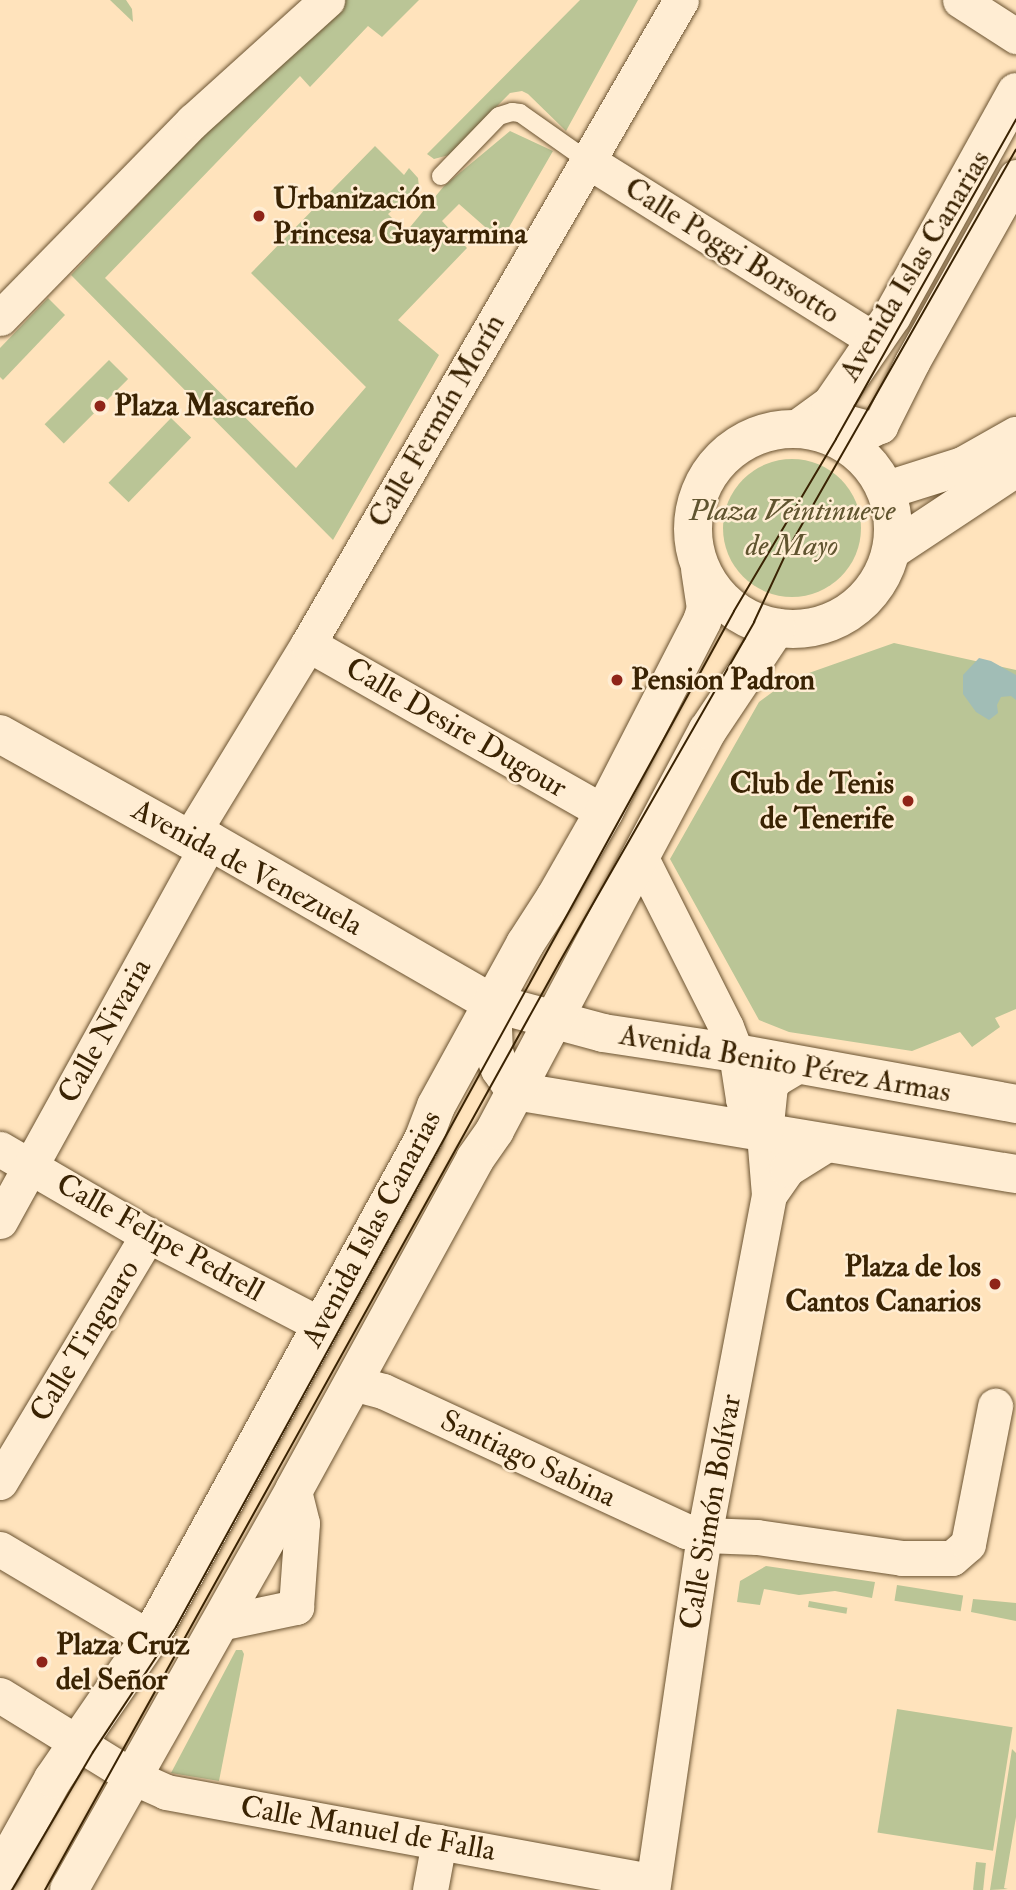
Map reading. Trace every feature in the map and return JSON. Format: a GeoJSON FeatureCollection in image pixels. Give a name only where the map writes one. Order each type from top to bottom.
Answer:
{"type":"FeatureCollection","features":[{"type":"Feature","properties":{"kind":"main road","name":"Avenida Islas Canarias"},"geometry":{"type":"LineString","coordinates":[[802,428],[831,405],[892,316],[1016,92]]}},
{"type":"Feature","properties":{"kind":"main road"},"geometry":{"type":"LineString","coordinates":[[802,428],[849,444],[871,464],[887,490],[894,520],[892,550],[880,579],[861,603],[836,620],[806,629],[776,628],[734,611],[714,592],[700,569],[692,536],[695,502],[710,471],[734,447],[754,436],[765,432],[802,428]]}},
{"type":"Feature","properties":{"kind":"main road"},"geometry":{"type":"LineString","coordinates":[[887,490],[963,466],[1016,436]]}},
{"type":"Feature","properties":{"kind":"main road"},"geometry":{"type":"LineString","coordinates":[[892,550],[1016,468]]}},
{"type":"Feature","properties":{"kind":"main road","name":"Avenida Islas Canarias"},"geometry":{"type":"LineString","coordinates":[[0,1874],[84,1747],[150,1638],[321,1325],[492,1003],[604,812],[702,621],[706,608],[700,569]]}},
{"type":"Feature","properties":{"kind":"main road","name":"Avenida Islas Canarias"},"geometry":{"type":"LineString","coordinates":[[69,1890],[294,1490],[475,1158],[489,1140],[516,1091],[708,730],[776,628]]}},
{"type":"Feature","properties":{"kind":"main road","name":"Avenida de Venezuela"},"geometry":{"type":"LineString","coordinates":[[4,746],[200,840],[492,1003],[554,1022]]}},
{"type":"Feature","properties":{"kind":"main road"},"geometry":{"type":"LineString","coordinates":[[492,1003],[494,1052],[500,1069],[516,1091],[1016,1174]]}},
{"type":"Feature","properties":{"kind":"main road","name":"Avenida Benito Pérez Armas"},"geometry":{"type":"LineString","coordinates":[[554,1022],[1016,1104]]}},
{"type":"Feature","properties":{"kind":"main road"},"geometry":{"type":"LineString","coordinates":[[764,1134],[769,1086],[775,1078],[796,1066]]}},
{"type":"Feature","properties":{"kind":"street"},"geometry":{"type":"LineString","coordinates":[[0,318],[193,121],[327,0]]}},
{"type":"Feature","properties":{"kind":"street","name":"Calle Fermín Morín"},"geometry":{"type":"LineString","coordinates":[[200,840],[308,644],[681,0]]}},
{"type":"Feature","properties":{"kind":"street"},"geometry":{"type":"LineString","coordinates":[[960,0],[1016,36]]}},
{"type":"Feature","properties":{"kind":"street","name":"Calle Poggi Borsotto"},"geometry":{"type":"LineString","coordinates":[[589,161],[875,340]]}},
{"type":"Feature","properties":{"kind":"street","name":"Avenida Islas Canarias"},"geometry":{"type":"LineString","coordinates":[[802,428],[845,422],[872,429],[880,426],[912,362],[1016,177]]}},
{"type":"Feature","properties":{"kind":"street","name":"Calle Desire Dugour"},"geometry":{"type":"LineString","coordinates":[[308,644],[604,812]]}},
{"type":"Feature","properties":{"kind":"street","name":"Calle Nivaria"},"geometry":{"type":"LineString","coordinates":[[0,1220],[15,1158],[200,840]]}},
{"type":"Feature","properties":{"kind":"street"},"geometry":{"type":"LineString","coordinates":[[640,856],[726,1027],[736,1054],[743,1099],[764,1134]]}},
{"type":"Feature","properties":{"kind":"street","name":"Calle Simón Bolívar"},"geometry":{"type":"LineString","coordinates":[[652,1885],[705,1535],[769,1195],[764,1134]]}},
{"type":"Feature","properties":{"kind":"street"},"geometry":{"type":"LineString","coordinates":[[769,1195],[787,1169],[830,1142]]}},
{"type":"Feature","properties":{"kind":"street","name":"Calle Felipe Pedrell"},"geometry":{"type":"LineString","coordinates":[[15,1158],[148,1235],[321,1325]]}},
{"type":"Feature","properties":{"kind":"street","name":"Calle Tinguaro"},"geometry":{"type":"LineString","coordinates":[[0,1482],[148,1235]]}},
{"type":"Feature","properties":{"kind":"street","name":"Santiago Sabina"},"geometry":{"type":"LineString","coordinates":[[353,1383],[383,1391],[669,1526],[705,1535],[758,1537],[902,1558],[951,1558],[968,1544],[995,1406]]}},
{"type":"Feature","properties":{"kind":"street"},"geometry":{"type":"LineString","coordinates":[[220,1623],[296,1607],[302,1523],[294,1490]]}},
{"type":"Feature","properties":{"kind":"street"},"geometry":{"type":"LineString","coordinates":[[0,1549],[150,1638]]}},
{"type":"Feature","properties":{"kind":"street","name":"Calle Manuel de Falla"},"geometry":{"type":"LineString","coordinates":[[0,1695],[133,1777],[166,1792],[439,1842],[652,1885]]}},
{"type":"Feature","properties":{"kind":"street"},"geometry":{"type":"LineString","coordinates":[[430,1890],[439,1842]]}},
{"type":"Feature","properties":{"kind":"lane"},"geometry":{"type":"LineString","coordinates":[[441,176],[499,116],[512,112],[520,113],[589,161]]}},
{"type":"Feature","properties":{"kind":"green space"},"geometry":{"type":"Polygon","coordinates":[[[110,0],[126,0],[132,9],[133,22],[110,0]]]}},
{"type":"Feature","properties":{"kind":"green space"},"geometry":{"type":"Polygon","coordinates":[[[340,0],[419,0],[382,37],[368,26],[310,87],[300,76],[105,278],[296,468],[366,387],[251,273],[375,146],[404,175],[409,168],[418,178],[419,187],[388,214],[406,232],[444,186],[510,131],[553,151],[501,241],[459,204],[442,221],[467,248],[398,320],[439,355],[333,540],[71,275],[176,164],[166,159],[340,0]]]}},
{"type":"Feature","properties":{"kind":"green space"},"geometry":{"type":"Polygon","coordinates":[[[580,0],[638,0],[566,131],[522,91],[510,93],[449,155],[434,159],[427,154],[580,0]]]}},
{"type":"Feature","properties":{"kind":"green space"},"geometry":{"type":"Polygon","coordinates":[[[48,298],[65,315],[3,380],[0,377],[0,348],[48,298]]]}},
{"type":"Feature","properties":{"kind":"green space"},"geometry":{"type":"Polygon","coordinates":[[[109,360],[128,379],[64,443],[45,424],[109,360]]]}},
{"type":"Feature","properties":{"kind":"green space"},"geometry":{"type":"Polygon","coordinates":[[[171,418],[191,437],[129,502],[108,483],[171,418]]]}},
{"type":"Feature","properties":{"kind":"green space","name":"Plaza Veintinueve de Mayo"},"geometry":{"type":"Polygon","coordinates":[[[792,459],[818,464],[841,479],[856,502],[861,528],[856,554],[841,577],[818,592],[792,597],[766,592],[743,577],[728,554],[723,528],[728,502],[743,479],[766,464],[792,459]]]}},
{"type":"Feature","properties":{"kind":"green space","name":"Club de Tenis de Tenerife"},"geometry":{"type":"Polygon","coordinates":[[[894,643],[1016,670],[1016,1009],[995,1018],[1000,1027],[972,1047],[960,1032],[912,1051],[789,1032],[759,1020],[670,859],[759,702],[789,680],[894,643]]]}},
{"type":"Feature","properties":{"kind":"green space"},"geometry":{"type":"Polygon","coordinates":[[[766,1566],[875,1582],[872,1598],[835,1591],[799,1595],[764,1589],[760,1605],[737,1602],[740,1581],[766,1566]]]}},
{"type":"Feature","properties":{"kind":"green space"},"geometry":{"type":"Polygon","coordinates":[[[897,1585],[963,1595],[961,1611],[894,1601],[897,1585]]]}},
{"type":"Feature","properties":{"kind":"green space"},"geometry":{"type":"Polygon","coordinates":[[[973,1599],[1016,1603],[1016,1621],[971,1612],[973,1599]]]}},
{"type":"Feature","properties":{"kind":"green space"},"geometry":{"type":"Polygon","coordinates":[[[809,1601],[847,1608],[846,1614],[808,1607],[809,1601]]]}},
{"type":"Feature","properties":{"kind":"green space"},"geometry":{"type":"Polygon","coordinates":[[[236,1650],[242,1650],[244,1654],[219,1781],[171,1773],[236,1650]]]}},
{"type":"Feature","properties":{"kind":"green space"},"geometry":{"type":"Polygon","coordinates":[[[897,1709],[1013,1727],[993,1851],[877,1832],[897,1709]]]}},
{"type":"Feature","properties":{"kind":"green space"},"geometry":{"type":"Polygon","coordinates":[[[1012,1749],[1016,1753],[1016,1817],[1004,1888],[1008,1889],[990,1890],[1012,1749]]]}},
{"type":"Feature","properties":{"kind":"green space"},"geometry":{"type":"Polygon","coordinates":[[[976,1862],[986,1863],[983,1890],[973,1890],[976,1862]]]}},
{"type":"Feature","properties":{"kind":"water"},"geometry":{"type":"Polygon","coordinates":[[[979,658],[991,661],[1016,675],[1016,700],[1011,696],[1001,697],[997,705],[998,713],[989,720],[976,712],[963,694],[963,675],[979,658]]]}},
{"type":"Feature","properties":{"kind":"tram line"},"geometry":{"type":"LineString","coordinates":[[12,1890],[93,1752],[176,1627],[734,611],[836,439],[1016,119]]}},
{"type":"Feature","properties":{"kind":"tram line"},"geometry":{"type":"LineString","coordinates":[[45,1890],[559,963],[754,622],[788,549],[1016,149]]}},
{"type":"Feature","properties":{"kind":"place","name":"Urbanización Princesa Guayarmina"},"geometry":{"type":"Point","coordinates":[259,216]}},
{"type":"Feature","properties":{"kind":"place","name":"Plaza Mascareño"},"geometry":{"type":"Point","coordinates":[100,406]}},
{"type":"Feature","properties":{"kind":"place","name":"Pension Padron"},"geometry":{"type":"Point","coordinates":[617,680]}},
{"type":"Feature","properties":{"kind":"place","name":"Club de Tenis de Tenerife"},"geometry":{"type":"Point","coordinates":[908,801]}},
{"type":"Feature","properties":{"kind":"place","name":"Plaza de los Cantos Canarios"},"geometry":{"type":"Point","coordinates":[995,1284]}},
{"type":"Feature","properties":{"kind":"place","name":"Plaza Cruz del Señor"},"geometry":{"type":"Point","coordinates":[42,1662]}}]}
